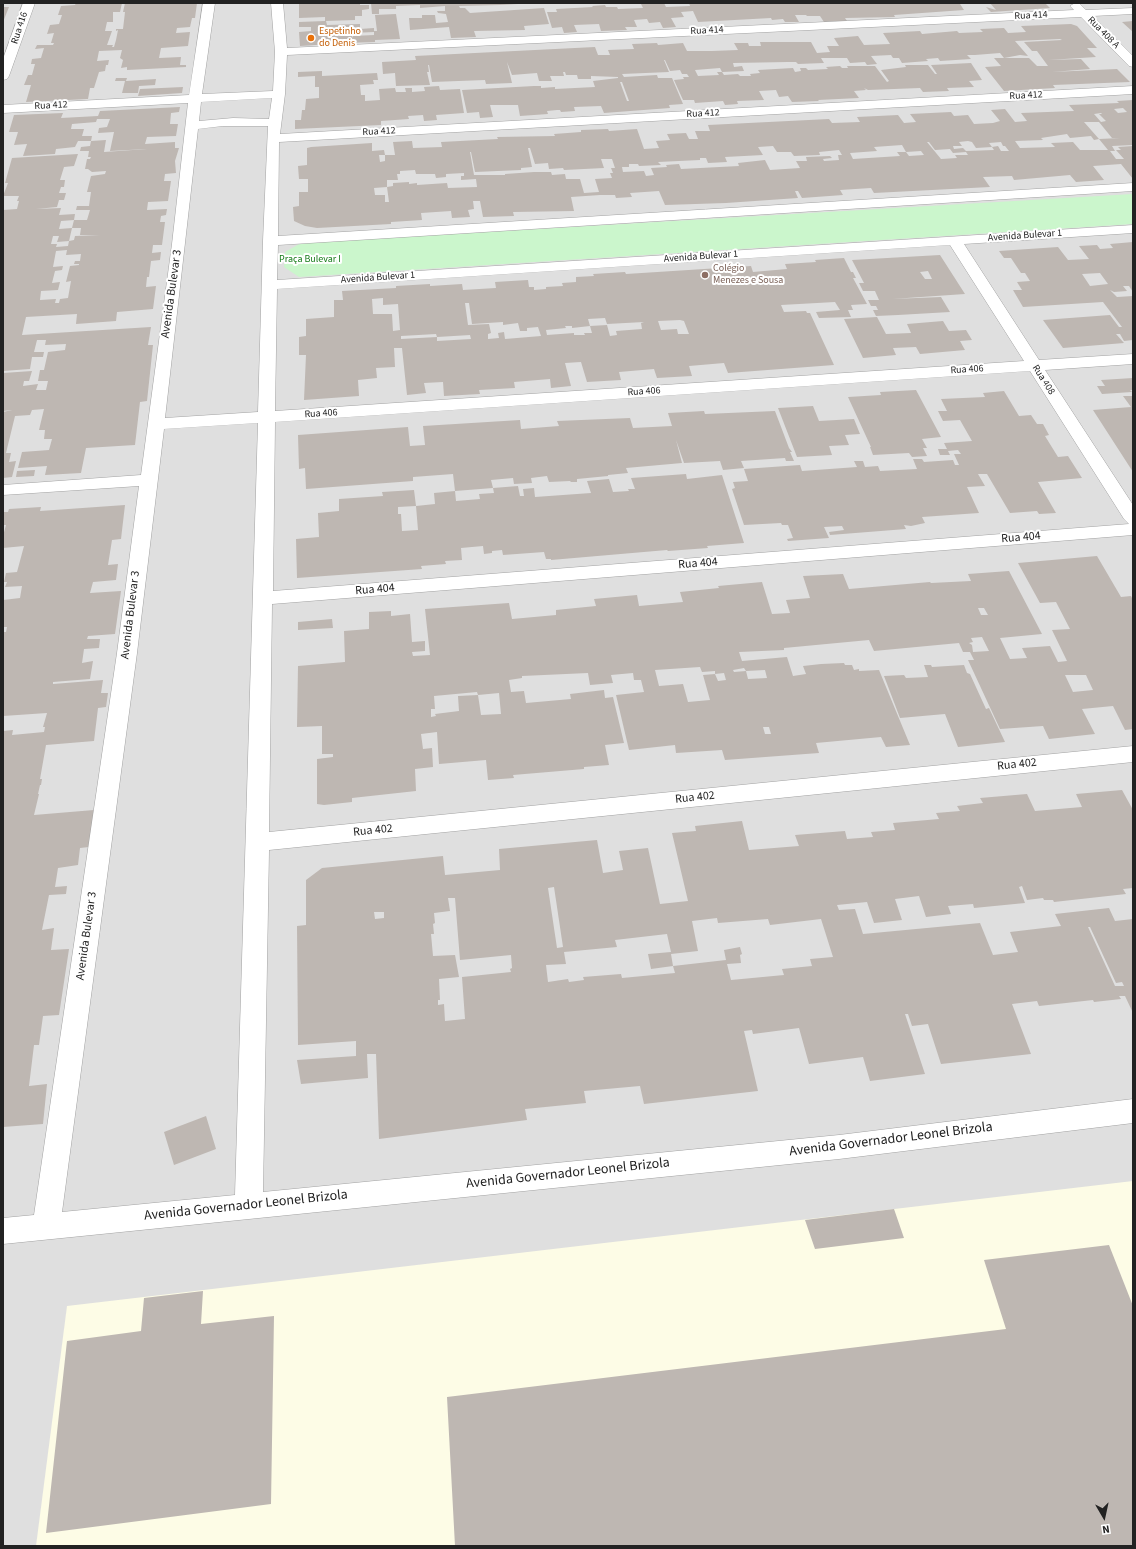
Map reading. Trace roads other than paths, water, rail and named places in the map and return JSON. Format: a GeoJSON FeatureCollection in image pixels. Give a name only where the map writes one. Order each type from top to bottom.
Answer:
{"type":"FeatureCollection","features":[{"type":"Feature","properties":{"kind":"street","name":"Rua 416"},"geometry":{"type":"LineString","coordinates":[[3,76],[28,3]]}},
{"type":"Feature","properties":{"kind":"street","name":"Avenida Bulevar 3"},"geometry":{"type":"LineString","coordinates":[[46,1226],[127,653],[179,244],[195,99],[209,3]]}},
{"type":"Feature","properties":{"kind":"street"},"geometry":{"type":"LineString","coordinates":[[249,1206],[273,130],[279,94],[281,52],[277,3]]}},
{"type":"Feature","properties":{"kind":"street","name":"Rua 408 A"},"geometry":{"type":"LineString","coordinates":[[1073,3],[1133,63]]}},
{"type":"Feature","properties":{"kind":"street","name":"Rua 414"},"geometry":{"type":"LineString","coordinates":[[281,52],[1133,11]]}},
{"type":"Feature","properties":{"kind":"street","name":"Rua 412"},"geometry":{"type":"LineString","coordinates":[[192,126],[219,121],[243,121],[273,130],[1133,90]]}},
{"type":"Feature","properties":{"kind":"street","name":"Rua 412"},"geometry":{"type":"LineString","coordinates":[[3,109],[279,94]]}},
{"type":"Feature","properties":{"kind":"street"},"geometry":{"type":"LineString","coordinates":[[270,241],[1133,187]]}},
{"type":"Feature","properties":{"kind":"street","name":"Avenida Bulevar 1"},"geometry":{"type":"LineString","coordinates":[[269,284],[1133,229]]}},
{"type":"Feature","properties":{"kind":"street","name":"Rua 408"},"geometry":{"type":"LineString","coordinates":[[954,240],[1033,366],[1133,518]]}},
{"type":"Feature","properties":{"kind":"street","name":"Rua 406"},"geometry":{"type":"LineString","coordinates":[[155,424],[267,418],[1133,359]]}},
{"type":"Feature","properties":{"kind":"street"},"geometry":{"type":"LineString","coordinates":[[3,490],[148,480]]}},
{"type":"Feature","properties":{"kind":"street","name":"Rua 404"},"geometry":{"type":"LineString","coordinates":[[262,598],[1133,529]]}},
{"type":"Feature","properties":{"kind":"street","name":"Rua 402"},"geometry":{"type":"LineString","coordinates":[[257,842],[1133,754]]}},
{"type":"Feature","properties":{"kind":"street","name":"Avenida Governador Leonel Brizola"},"geometry":{"type":"LineString","coordinates":[[3,1230],[839,1147],[1133,1111]]}},
{"type":"Feature","properties":{"kind":"place","name":"Espetinho do Denis"},"geometry":{"type":"Point","coordinates":[311,38]}},
{"type":"Feature","properties":{"kind":"place","name":"Colégio Menezes e Sousa"},"geometry":{"type":"Point","coordinates":[705,275]}},
{"type":"Feature","properties":{"kind":"park label","name":"Praça Bulevar I"},"geometry":{"type":"Point","coordinates":[310,260]}}]}
